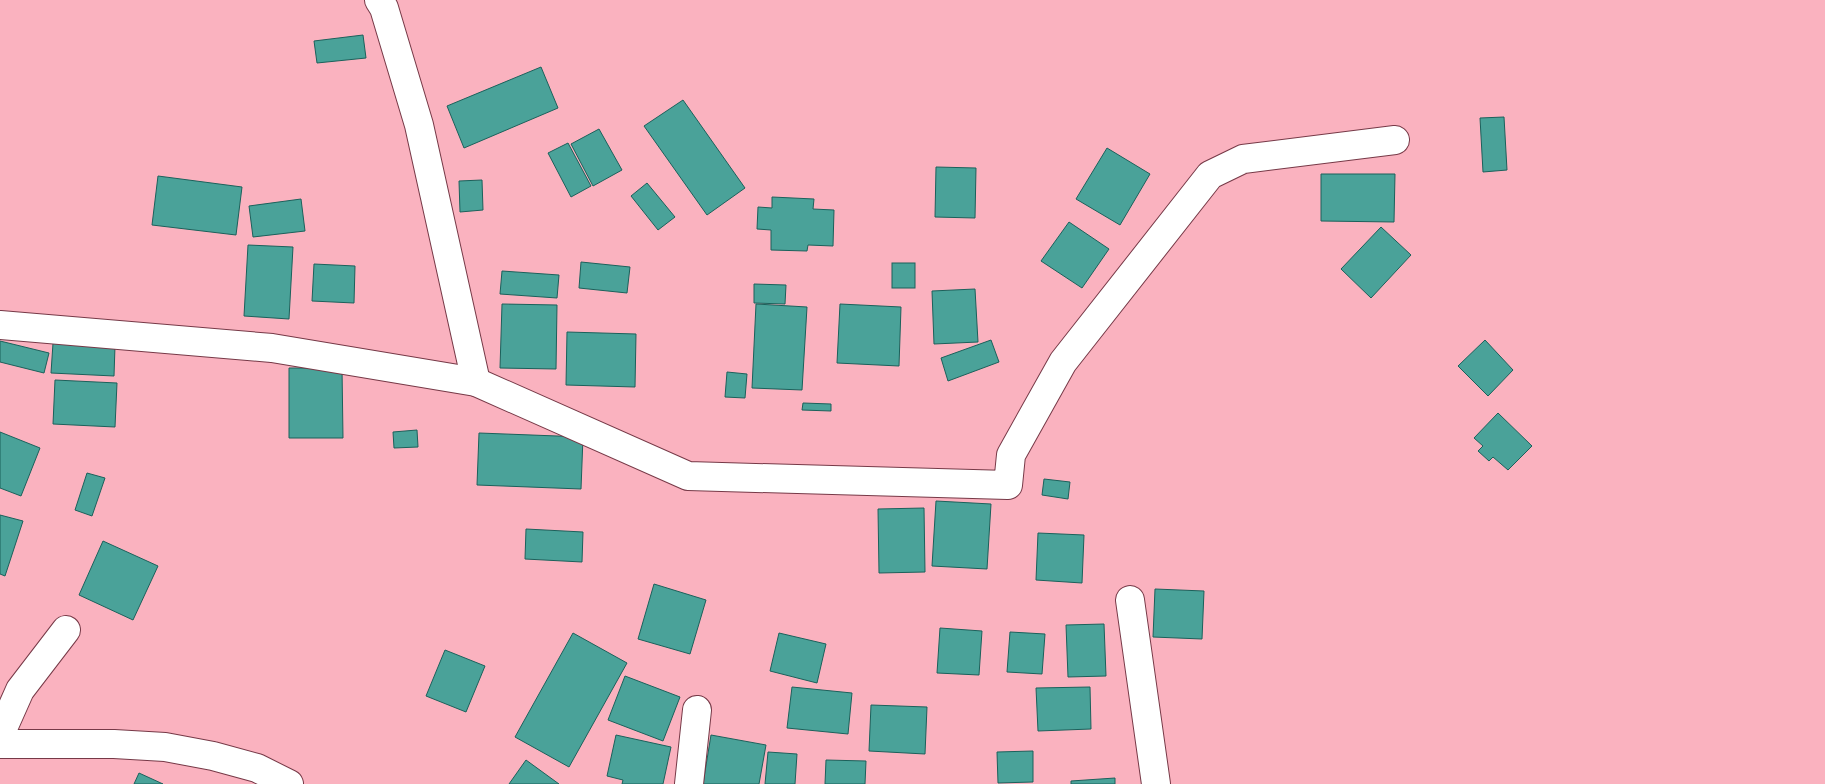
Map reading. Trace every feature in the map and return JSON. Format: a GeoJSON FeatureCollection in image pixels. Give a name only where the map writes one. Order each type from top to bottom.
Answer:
{"type":"FeatureCollection","features":[{"type":"Feature","properties":{"kind":"street"},"geometry":{"type":"LineString","coordinates":[[379,0],[384,8],[419,124],[476,382]]}},
{"type":"Feature","properties":{"kind":"street"},"geometry":{"type":"LineString","coordinates":[[0,325],[272,348],[476,382],[688,476],[1008,485],[1011,455],[1063,362],[1210,175],[1243,159],[1395,140]]}},
{"type":"Feature","properties":{"kind":"street"},"geometry":{"type":"LineString","coordinates":[[1130,600],[1156,784]]}},
{"type":"Feature","properties":{"kind":"street"},"geometry":{"type":"LineString","coordinates":[[0,735],[20,690],[66,630]]}},
{"type":"Feature","properties":{"kind":"street"},"geometry":{"type":"LineString","coordinates":[[689,784],[698,710]]}},
{"type":"Feature","properties":{"kind":"street"},"geometry":{"type":"LineString","coordinates":[[0,744],[114,744],[165,747],[213,756],[257,768],[289,784]]}},
{"type":"Feature","properties":{"kind":"building"},"geometry":{"type":"Polygon","coordinates":[[[363,35],[366,58],[317,63],[314,41],[363,35]]]}},
{"type":"Feature","properties":{"kind":"building"},"geometry":{"type":"Polygon","coordinates":[[[541,67],[558,108],[464,148],[447,106],[541,67]]]}},
{"type":"Feature","properties":{"kind":"building"},"geometry":{"type":"Polygon","coordinates":[[[683,100],[745,188],[707,215],[644,126],[683,100]]]}},
{"type":"Feature","properties":{"kind":"building"},"geometry":{"type":"Polygon","coordinates":[[[1504,117],[1507,170],[1483,172],[1480,118],[1504,117]]]}},
{"type":"Feature","properties":{"kind":"building"},"geometry":{"type":"Polygon","coordinates":[[[599,129],[622,170],[593,186],[571,144],[599,129]]]}},
{"type":"Feature","properties":{"kind":"building"},"geometry":{"type":"Polygon","coordinates":[[[568,143],[591,186],[571,197],[548,153],[568,143]]]}},
{"type":"Feature","properties":{"kind":"building"},"geometry":{"type":"Polygon","coordinates":[[[1107,148],[1150,174],[1120,225],[1076,199],[1107,148]]]}},
{"type":"Feature","properties":{"kind":"building"},"geometry":{"type":"Polygon","coordinates":[[[936,167],[976,168],[975,218],[935,217],[936,167]]]}},
{"type":"Feature","properties":{"kind":"building"},"geometry":{"type":"Polygon","coordinates":[[[1321,174],[1395,174],[1394,222],[1321,221],[1321,174]]]}},
{"type":"Feature","properties":{"kind":"building"},"geometry":{"type":"Polygon","coordinates":[[[158,176],[242,187],[236,235],[152,225],[158,176]]]}},
{"type":"Feature","properties":{"kind":"building"},"geometry":{"type":"Polygon","coordinates":[[[482,180],[483,210],[460,212],[459,181],[482,180]]]}},
{"type":"Feature","properties":{"kind":"building"},"geometry":{"type":"Polygon","coordinates":[[[647,183],[675,217],[658,230],[631,196],[647,183]]]}},
{"type":"Feature","properties":{"kind":"building"},"geometry":{"type":"Polygon","coordinates":[[[772,197],[814,199],[813,209],[834,210],[833,246],[808,245],[807,251],[771,250],[771,230],[757,229],[758,207],[772,208],[772,197]]]}},
{"type":"Feature","properties":{"kind":"building"},"geometry":{"type":"Polygon","coordinates":[[[301,199],[305,231],[253,237],[249,206],[301,199]]]}},
{"type":"Feature","properties":{"kind":"building"},"geometry":{"type":"Polygon","coordinates":[[[1069,222],[1109,249],[1082,288],[1041,261],[1069,222]]]}},
{"type":"Feature","properties":{"kind":"building"},"geometry":{"type":"Polygon","coordinates":[[[1381,227],[1411,255],[1371,298],[1341,269],[1381,227]]]}},
{"type":"Feature","properties":{"kind":"building"},"geometry":{"type":"Polygon","coordinates":[[[248,245],[293,247],[289,319],[244,316],[248,245]]]}},
{"type":"Feature","properties":{"kind":"building"},"geometry":{"type":"Polygon","coordinates":[[[581,262],[630,267],[627,293],[579,288],[581,262]]]}},
{"type":"Feature","properties":{"kind":"building"},"geometry":{"type":"Polygon","coordinates":[[[892,263],[915,263],[915,288],[892,288],[892,263]]]}},
{"type":"Feature","properties":{"kind":"building"},"geometry":{"type":"Polygon","coordinates":[[[314,264],[355,266],[354,303],[312,301],[314,264]]]}},
{"type":"Feature","properties":{"kind":"building"},"geometry":{"type":"Polygon","coordinates":[[[502,271],[559,275],[557,298],[500,294],[502,271]]]}},
{"type":"Feature","properties":{"kind":"building"},"geometry":{"type":"Polygon","coordinates":[[[754,284],[786,285],[785,304],[754,303],[754,284]]]}},
{"type":"Feature","properties":{"kind":"building"},"geometry":{"type":"Polygon","coordinates":[[[975,289],[978,342],[934,344],[932,291],[975,289]]]}},
{"type":"Feature","properties":{"kind":"building"},"geometry":{"type":"Polygon","coordinates":[[[502,304],[557,305],[556,369],[500,368],[502,304]]]}},
{"type":"Feature","properties":{"kind":"building"},"geometry":{"type":"Polygon","coordinates":[[[756,304],[807,307],[802,390],[752,388],[756,304]]]}},
{"type":"Feature","properties":{"kind":"building"},"geometry":{"type":"Polygon","coordinates":[[[840,304],[901,307],[899,366],[837,363],[840,304]]]}},
{"type":"Feature","properties":{"kind":"building"},"geometry":{"type":"Polygon","coordinates":[[[567,332],[636,334],[635,387],[566,385],[567,332]]]}},
{"type":"Feature","properties":{"kind":"building"},"geometry":{"type":"Polygon","coordinates":[[[991,340],[999,362],[948,381],[941,358],[991,340]]]}},
{"type":"Feature","properties":{"kind":"building"},"geometry":{"type":"Polygon","coordinates":[[[1485,340],[1513,370],[1488,396],[1458,366],[1485,340]]]}},
{"type":"Feature","properties":{"kind":"building"},"geometry":{"type":"Polygon","coordinates":[[[0,341],[49,353],[44,373],[0,362],[0,341]]]}},
{"type":"Feature","properties":{"kind":"building"},"geometry":{"type":"Polygon","coordinates":[[[53,343],[115,346],[114,376],[51,373],[53,343]]]}},
{"type":"Feature","properties":{"kind":"building"},"geometry":{"type":"Polygon","coordinates":[[[289,368],[342,368],[343,438],[289,438],[289,368]]]}},
{"type":"Feature","properties":{"kind":"building"},"geometry":{"type":"Polygon","coordinates":[[[727,372],[747,374],[745,398],[725,397],[727,372]]]}},
{"type":"Feature","properties":{"kind":"building"},"geometry":{"type":"Polygon","coordinates":[[[55,380],[117,383],[115,427],[53,424],[55,380]]]}},
{"type":"Feature","properties":{"kind":"building"},"geometry":{"type":"Polygon","coordinates":[[[803,403],[831,404],[831,411],[802,410],[803,403]]]}},
{"type":"Feature","properties":{"kind":"building"},"geometry":{"type":"Polygon","coordinates":[[[1498,413],[1532,446],[1508,470],[1493,457],[1489,461],[1478,451],[1483,446],[1474,438],[1498,413]]]}},
{"type":"Feature","properties":{"kind":"building"},"geometry":{"type":"Polygon","coordinates":[[[417,430],[418,447],[394,448],[393,432],[417,430]]]}},
{"type":"Feature","properties":{"kind":"building"},"geometry":{"type":"Polygon","coordinates":[[[0,432],[40,448],[21,496],[0,488],[0,432]]]}},
{"type":"Feature","properties":{"kind":"building"},"geometry":{"type":"Polygon","coordinates":[[[479,433],[583,437],[581,489],[477,485],[479,433]]]}},
{"type":"Feature","properties":{"kind":"building"},"geometry":{"type":"Polygon","coordinates":[[[87,473],[105,478],[92,516],[75,510],[87,473]]]}},
{"type":"Feature","properties":{"kind":"building"},"geometry":{"type":"Polygon","coordinates":[[[1044,479],[1070,482],[1068,499],[1042,495],[1044,479]]]}},
{"type":"Feature","properties":{"kind":"building"},"geometry":{"type":"Polygon","coordinates":[[[936,501],[991,504],[987,569],[932,566],[936,501]]]}},
{"type":"Feature","properties":{"kind":"building"},"geometry":{"type":"Polygon","coordinates":[[[924,508],[925,572],[879,573],[878,509],[924,508]]]}},
{"type":"Feature","properties":{"kind":"building"},"geometry":{"type":"Polygon","coordinates":[[[0,515],[23,521],[5,576],[0,574],[0,515]]]}},
{"type":"Feature","properties":{"kind":"building"},"geometry":{"type":"Polygon","coordinates":[[[526,529],[583,532],[582,562],[525,559],[526,529]]]}},
{"type":"Feature","properties":{"kind":"building"},"geometry":{"type":"Polygon","coordinates":[[[1038,533],[1084,535],[1082,583],[1036,580],[1038,533]]]}},
{"type":"Feature","properties":{"kind":"building"},"geometry":{"type":"Polygon","coordinates":[[[103,541],[158,566],[133,620],[79,595],[103,541]]]}},
{"type":"Feature","properties":{"kind":"building"},"geometry":{"type":"Polygon","coordinates":[[[654,584],[706,600],[690,654],[638,639],[654,584]]]}},
{"type":"Feature","properties":{"kind":"building"},"geometry":{"type":"Polygon","coordinates":[[[1155,589],[1204,591],[1202,639],[1153,637],[1155,589]]]}},
{"type":"Feature","properties":{"kind":"building"},"geometry":{"type":"Polygon","coordinates":[[[1104,624],[1106,676],[1068,677],[1066,625],[1104,624]]]}},
{"type":"Feature","properties":{"kind":"building"},"geometry":{"type":"Polygon","coordinates":[[[940,628],[982,631],[979,675],[937,673],[940,628]]]}},
{"type":"Feature","properties":{"kind":"building"},"geometry":{"type":"Polygon","coordinates":[[[1010,632],[1045,634],[1042,674],[1007,672],[1010,632]]]}},
{"type":"Feature","properties":{"kind":"building"},"geometry":{"type":"Polygon","coordinates":[[[573,633],[627,663],[569,767],[515,737],[573,633]]]}},
{"type":"Feature","properties":{"kind":"building"},"geometry":{"type":"Polygon","coordinates":[[[779,633],[826,644],[817,683],[770,671],[779,633]]]}},
{"type":"Feature","properties":{"kind":"building"},"geometry":{"type":"Polygon","coordinates":[[[445,650],[485,666],[466,712],[426,696],[445,650]]]}},
{"type":"Feature","properties":{"kind":"building"},"geometry":{"type":"Polygon","coordinates":[[[625,676],[680,697],[663,741],[608,720],[625,676]]]}},
{"type":"Feature","properties":{"kind":"building"},"geometry":{"type":"Polygon","coordinates":[[[792,687],[852,693],[848,734],[787,728],[792,687]]]}},
{"type":"Feature","properties":{"kind":"building"},"geometry":{"type":"Polygon","coordinates":[[[1090,687],[1091,729],[1038,731],[1036,688],[1090,687]]]}},
{"type":"Feature","properties":{"kind":"building"},"geometry":{"type":"Polygon","coordinates":[[[871,705],[927,707],[925,754],[869,751],[871,705]]]}},
{"type":"Feature","properties":{"kind":"building"},"geometry":{"type":"Polygon","coordinates":[[[616,735],[671,747],[663,784],[622,784],[623,780],[607,776],[616,735]]]}},
{"type":"Feature","properties":{"kind":"building"},"geometry":{"type":"Polygon","coordinates":[[[711,735],[766,745],[759,784],[703,784],[711,735]]]}},
{"type":"Feature","properties":{"kind":"building"},"geometry":{"type":"Polygon","coordinates":[[[1033,751],[1033,782],[998,783],[997,752],[1033,751]]]}},
{"type":"Feature","properties":{"kind":"building"},"geometry":{"type":"Polygon","coordinates":[[[768,752],[797,754],[795,784],[765,784],[768,752]]]}},
{"type":"Feature","properties":{"kind":"building"},"geometry":{"type":"Polygon","coordinates":[[[526,760],[559,784],[509,784],[526,760]]]}},
{"type":"Feature","properties":{"kind":"building"},"geometry":{"type":"Polygon","coordinates":[[[826,760],[866,761],[865,784],[825,784],[826,760]]]}},
{"type":"Feature","properties":{"kind":"building"},"geometry":{"type":"Polygon","coordinates":[[[139,773],[163,784],[134,784],[139,773]]]}},
{"type":"Feature","properties":{"kind":"building"},"geometry":{"type":"Polygon","coordinates":[[[1115,778],[1115,784],[1071,784],[1071,781],[1115,778]]]}}]}
